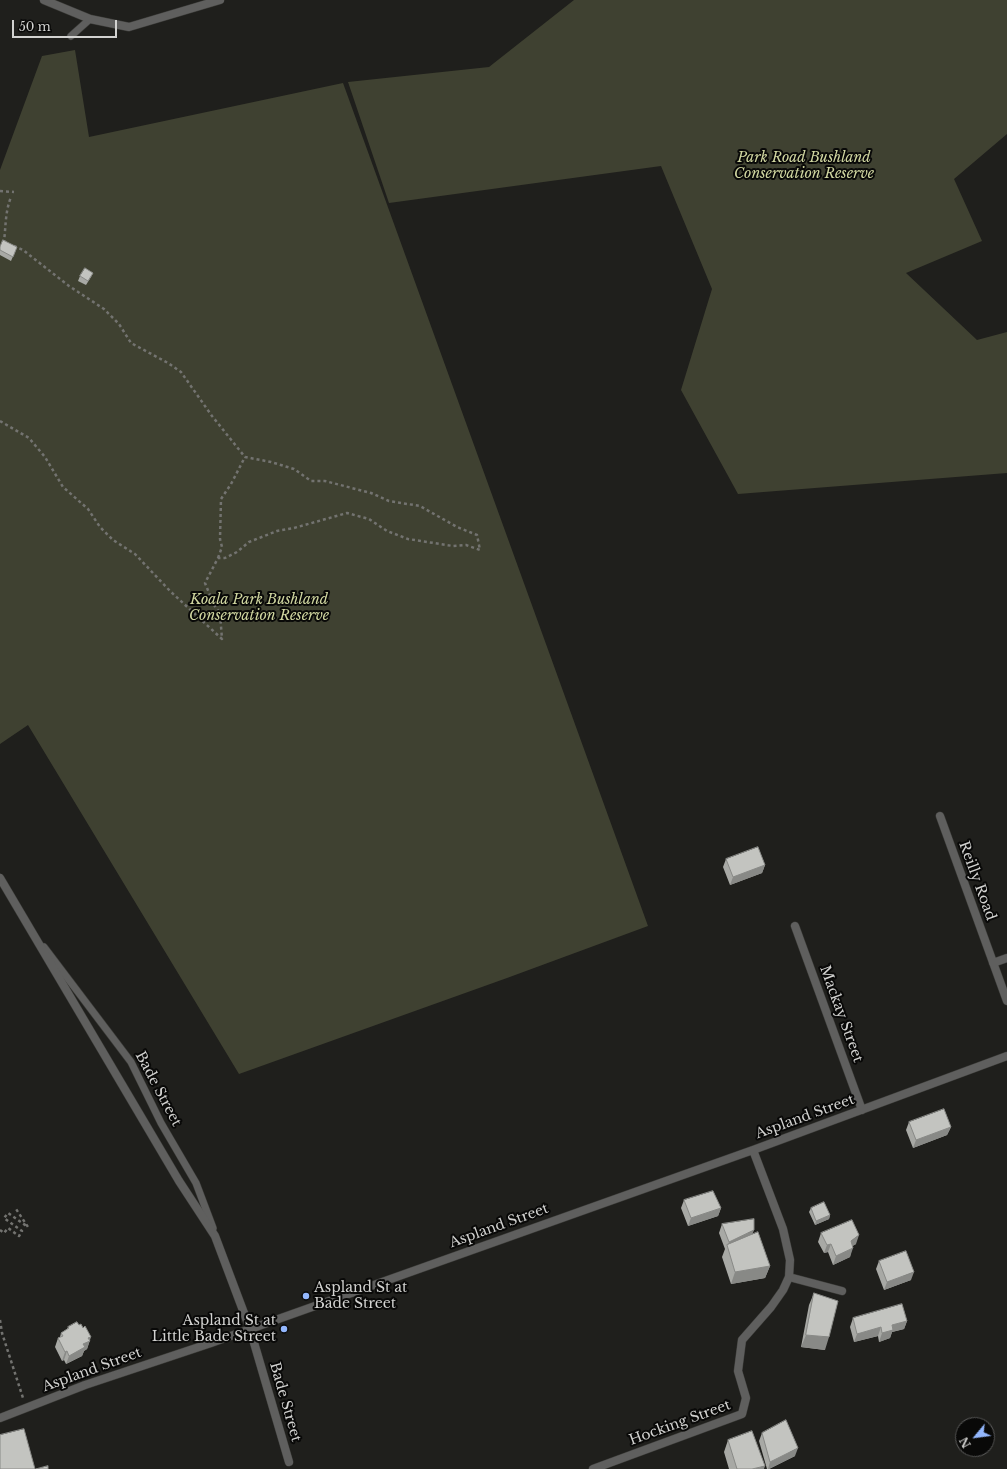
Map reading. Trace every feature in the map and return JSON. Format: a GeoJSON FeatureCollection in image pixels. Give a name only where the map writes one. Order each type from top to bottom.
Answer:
{"type":"FeatureCollection","features":[{"type":"Feature","properties":{"kind":"street"},"geometry":{"type":"LineString","coordinates":[[44,0],[90,19],[129,27],[220,0]]}},
{"type":"Feature","properties":{"kind":"street","name":"Reilly Road"},"geometry":{"type":"LineString","coordinates":[[940,816],[1007,1001]]}},
{"type":"Feature","properties":{"kind":"street","name":"Bade Street"},"geometry":{"type":"LineString","coordinates":[[0,878],[180,1181],[216,1236],[250,1329],[290,1462]]}},
{"type":"Feature","properties":{"kind":"street","name":"Mackay Street"},"geometry":{"type":"LineString","coordinates":[[795,926],[862,1110]]}},
{"type":"Feature","properties":{"kind":"street"},"geometry":{"type":"LineString","coordinates":[[993,964],[1007,958]]}},
{"type":"Feature","properties":{"kind":"street","name":"Aspland Street"},"geometry":{"type":"LineString","coordinates":[[0,1418],[85,1385],[250,1329],[752,1150],[1007,1056]]}},
{"type":"Feature","properties":{"kind":"street","name":"Hocking Street"},"geometry":{"type":"LineString","coordinates":[[593,1469],[742,1414],[746,1398],[738,1371],[742,1340],[771,1307],[789,1277],[790,1260],[785,1234],[752,1150]]}},
{"type":"Feature","properties":{"kind":"street"},"geometry":{"type":"LineString","coordinates":[[789,1277],[842,1291]]}},
{"type":"Feature","properties":{"kind":"lane"},"geometry":{"type":"LineString","coordinates":[[72,36],[90,19]]}},
{"type":"Feature","properties":{"kind":"lane","name":"Bade Street"},"geometry":{"type":"LineString","coordinates":[[30,928],[131,1062],[161,1123],[196,1183],[216,1236]]}},
{"type":"Feature","properties":{"kind":"path"},"geometry":{"type":"LineString","coordinates":[[0,191],[14,192]]}},
{"type":"Feature","properties":{"kind":"path"},"geometry":{"type":"LineString","coordinates":[[11,197],[7,208],[4,241],[23,250],[69,286],[104,309],[119,324],[131,343],[168,363],[181,372],[212,416],[246,457],[271,462],[294,469],[311,481],[326,481],[371,494],[389,501],[420,506],[456,527],[477,535],[480,550],[466,545],[453,546],[408,539],[387,531],[369,519],[347,513],[294,528],[277,531],[249,542],[237,552],[225,558],[218,558]]}},
{"type":"Feature","properties":{"kind":"path"},"geometry":{"type":"LineString","coordinates":[[0,421],[29,438],[45,457],[63,487],[88,509],[100,527],[113,540],[135,554],[170,591],[222,639],[220,613],[214,605],[204,583],[218,558],[222,547],[220,539],[221,499],[246,457]]}},
{"type":"Feature","properties":{"kind":"path"},"geometry":{"type":"LineString","coordinates":[[0,1230],[4,1233],[8,1228],[19,1236],[22,1231],[4,1218],[8,1213],[28,1227],[16,1209]]}},
{"type":"Feature","properties":{"kind":"path"},"geometry":{"type":"LineString","coordinates":[[0,1320],[2,1333],[18,1386]]}},
{"type":"Feature","properties":{"kind":"green space","name":"Park Road Bushland Conservation Reserve"},"geometry":{"type":"Polygon","coordinates":[[[574,0],[1007,0],[1007,134],[954,179],[982,241],[906,273],[977,340],[1007,332],[1007,473],[738,494],[681,390],[712,289],[661,166],[389,203],[348,82],[489,67],[574,0]]]}},
{"type":"Feature","properties":{"kind":"green space","name":"Koala Park Bushland Conservation Reserve"},"geometry":{"type":"Polygon","coordinates":[[[75,50],[89,137],[343,83],[648,926],[239,1074],[28,725],[0,744],[0,170],[42,56],[75,50]]]}},
{"type":"Feature","properties":{"kind":"building"},"geometry":{"type":"Polygon","coordinates":[[[3,240],[17,247],[13,257],[0,250],[3,240]]]}},
{"type":"Feature","properties":{"kind":"building"},"geometry":{"type":"Polygon","coordinates":[[[85,268],[93,273],[88,281],[80,276],[85,268]]]}},
{"type":"Feature","properties":{"kind":"building"},"geometry":{"type":"Polygon","coordinates":[[[758,847],[765,865],[733,877],[726,859],[758,847]]]}},
{"type":"Feature","properties":{"kind":"building"},"geometry":{"type":"Polygon","coordinates":[[[944,1109],[951,1127],[916,1140],[909,1122],[944,1109]]]}},
{"type":"Feature","properties":{"kind":"building"},"geometry":{"type":"Polygon","coordinates":[[[713,1191],[721,1208],[691,1218],[684,1200],[713,1191]]]}},
{"type":"Feature","properties":{"kind":"building"},"geometry":{"type":"Polygon","coordinates":[[[824,1202],[830,1215],[816,1221],[811,1208],[824,1202]]]}},
{"type":"Feature","properties":{"kind":"building"},"geometry":{"type":"Polygon","coordinates":[[[754,1219],[754,1230],[729,1242],[722,1224],[754,1219]]]}},
{"type":"Feature","properties":{"kind":"building"},"geometry":{"type":"Polygon","coordinates":[[[852,1220],[859,1235],[851,1241],[853,1248],[836,1256],[831,1244],[827,1245],[821,1233],[852,1220]]]}},
{"type":"Feature","properties":{"kind":"building"},"geometry":{"type":"Polygon","coordinates":[[[758,1232],[770,1266],[735,1272],[727,1245],[758,1232]]]}},
{"type":"Feature","properties":{"kind":"building"},"geometry":{"type":"Polygon","coordinates":[[[906,1251],[914,1272],[887,1282],[879,1261],[906,1251]]]}},
{"type":"Feature","properties":{"kind":"building"},"geometry":{"type":"Polygon","coordinates":[[[814,1293],[838,1301],[829,1337],[806,1335],[814,1293]]]}},
{"type":"Feature","properties":{"kind":"building"},"geometry":{"type":"Polygon","coordinates":[[[902,1304],[907,1321],[892,1325],[893,1330],[882,1333],[881,1327],[857,1334],[853,1318],[902,1304]]]}},
{"type":"Feature","properties":{"kind":"building"},"geometry":{"type":"Polygon","coordinates":[[[77,1322],[79,1325],[81,1324],[83,1328],[85,1326],[91,1337],[88,1338],[90,1341],[83,1344],[85,1347],[69,1356],[67,1351],[65,1352],[58,1338],[63,1336],[61,1333],[69,1328],[68,1327],[77,1322]]]}},
{"type":"Feature","properties":{"kind":"building"},"geometry":{"type":"Polygon","coordinates":[[[786,1420],[798,1448],[770,1462],[762,1433],[786,1420]]]}},
{"type":"Feature","properties":{"kind":"building"},"geometry":{"type":"Polygon","coordinates":[[[24,1429],[35,1469],[0,1469],[0,1435],[24,1429]]]}},
{"type":"Feature","properties":{"kind":"building"},"geometry":{"type":"Polygon","coordinates":[[[752,1431],[765,1466],[752,1469],[737,1469],[728,1440],[752,1431]]]}},
{"type":"Feature","properties":{"kind":"building"},"geometry":{"type":"Polygon","coordinates":[[[48,1466],[48,1469],[36,1469],[48,1466]]]}},
{"type":"Feature","properties":{"kind":"place","name":"Aspland St at Bade Street"},"geometry":{"type":"Point","coordinates":[306,1296]}},
{"type":"Feature","properties":{"kind":"place","name":"Aspland St at Little Bade Street"},"geometry":{"type":"Point","coordinates":[284,1329]}}]}
